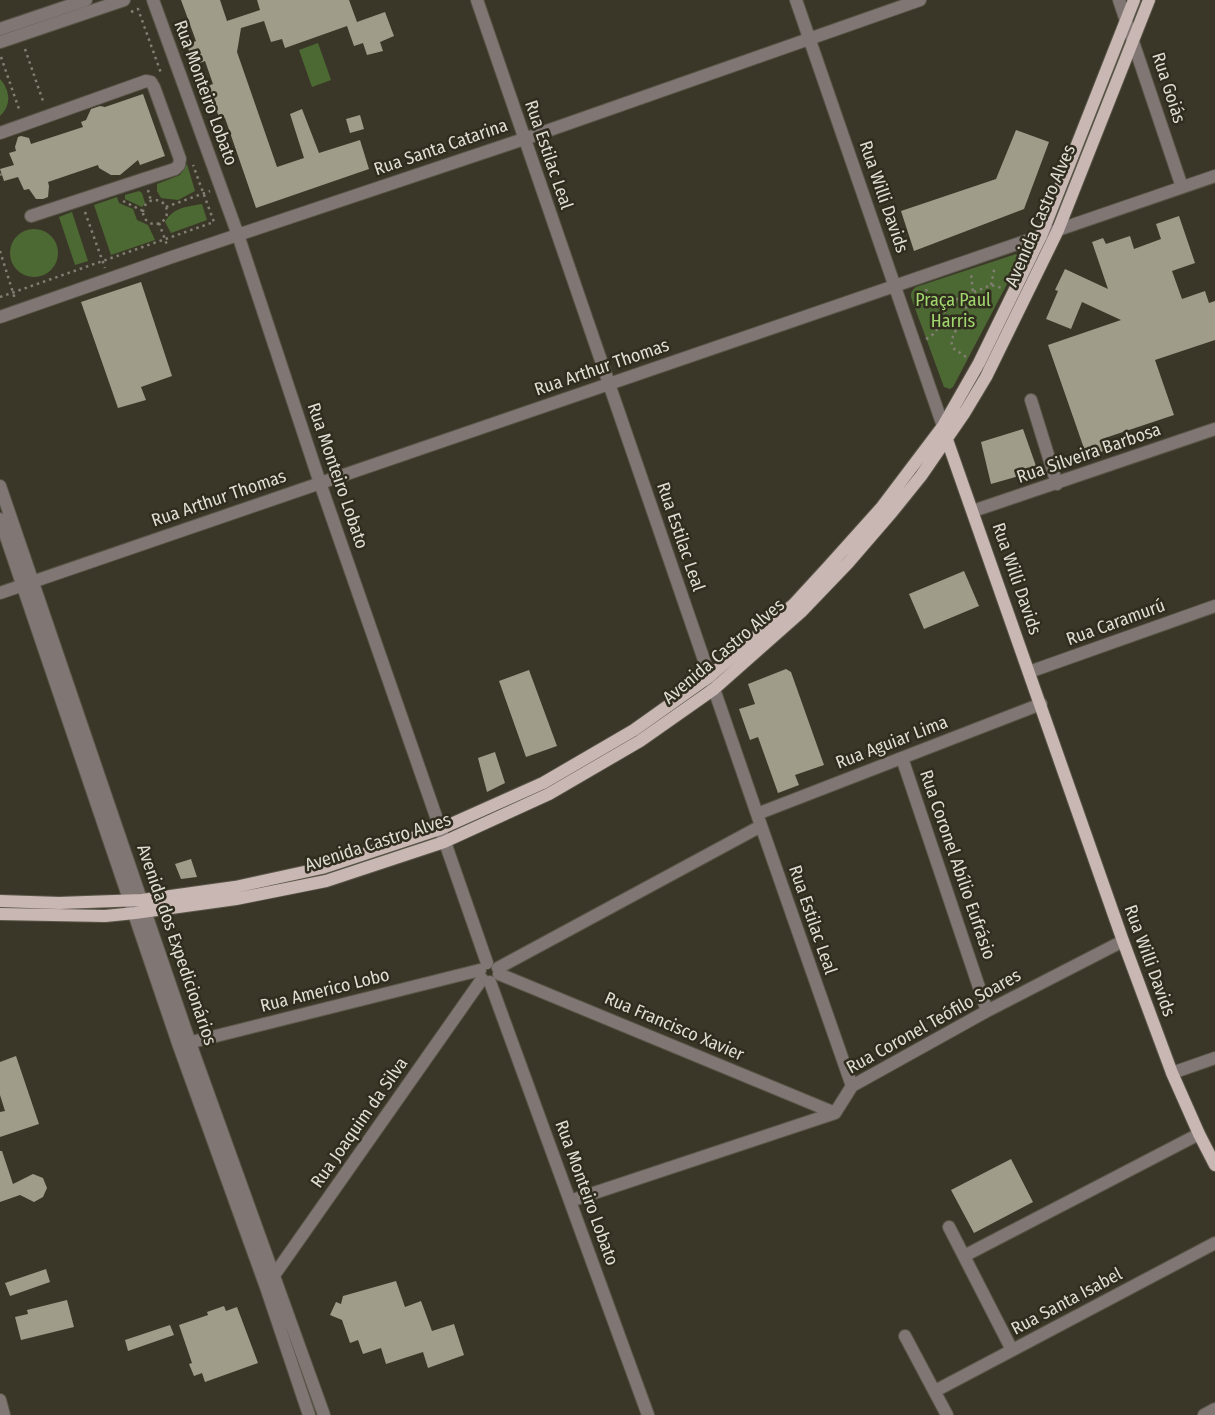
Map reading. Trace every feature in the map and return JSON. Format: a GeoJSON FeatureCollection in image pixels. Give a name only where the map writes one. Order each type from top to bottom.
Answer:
{"type":"FeatureCollection","features":[{"type":"Feature","properties":{"kind":"main road","name":"Avenida Castro Alves"},"geometry":{"type":"LineString","coordinates":[[797,608],[880,508],[943,426],[979,364],[1002,331],[1058,230],[1080,154],[1134,0]]}},
{"type":"Feature","properties":{"kind":"main road","name":"Avenida Castro Alves"},"geometry":{"type":"LineString","coordinates":[[0,901],[139,907],[236,900],[326,881],[444,842],[546,788],[634,730],[712,683],[848,563],[892,512],[947,439],[986,377],[1002,331],[1008,292],[1041,236],[1133,39],[1149,0]]}},
{"type":"Feature","properties":{"kind":"main road","name":"Rua Willi Davids"},"geometry":{"type":"LineString","coordinates":[[943,426],[1123,941],[1172,1073],[1198,1134],[1215,1165]]}},
{"type":"Feature","properties":{"kind":"main road","name":"Avenida Castro Alves"},"geometry":{"type":"LineString","coordinates":[[0,914],[105,916],[322,868],[440,829],[546,788]]}},
{"type":"Feature","properties":{"kind":"main road"},"geometry":{"type":"LineString","coordinates":[[322,868],[326,881]]}},
{"type":"Feature","properties":{"kind":"street"},"geometry":{"type":"LineString","coordinates":[[0,29],[82,6],[124,0]]}},
{"type":"Feature","properties":{"kind":"street","name":"Rua Monteiro Lobato"},"geometry":{"type":"LineString","coordinates":[[153,0],[238,235],[320,483],[489,973],[648,1415]]}},
{"type":"Feature","properties":{"kind":"street","name":"Rua Estilac Leal"},"geometry":{"type":"LineString","coordinates":[[477,0],[608,384],[852,1086]]}},
{"type":"Feature","properties":{"kind":"street","name":"Rua Willi Davids"},"geometry":{"type":"LineString","coordinates":[[796,0],[943,426]]}},
{"type":"Feature","properties":{"kind":"street","name":"Rua Santa Catarina"},"geometry":{"type":"LineString","coordinates":[[0,317],[172,256],[524,139],[920,0]]}},
{"type":"Feature","properties":{"kind":"street","name":"Rua Goiás"},"geometry":{"type":"LineString","coordinates":[[1119,0],[1182,187]]}},
{"type":"Feature","properties":{"kind":"street"},"geometry":{"type":"LineString","coordinates":[[0,42],[82,6]]}},
{"type":"Feature","properties":{"kind":"street"},"geometry":{"type":"LineString","coordinates":[[0,133],[146,81],[151,82],[180,159],[179,165],[175,169],[31,216]]}},
{"type":"Feature","properties":{"kind":"street","name":"Rua Arthur Thomas"},"geometry":{"type":"LineString","coordinates":[[0,593],[895,284],[1215,176]]}},
{"type":"Feature","properties":{"kind":"street"},"geometry":{"type":"LineString","coordinates":[[1030,400],[1057,484]]}},
{"type":"Feature","properties":{"kind":"street","name":"Rua Silveira Barbosa"},"geometry":{"type":"LineString","coordinates":[[973,511],[1215,429]]}},
{"type":"Feature","properties":{"kind":"street","name":"Avenida dos Expedicionários"},"geometry":{"type":"LineString","coordinates":[[0,486],[28,583],[308,1411]]}},
{"type":"Feature","properties":{"kind":"street","name":"Avenida dos Expedicionários"},"geometry":{"type":"LineString","coordinates":[[0,519],[28,583]]}},
{"type":"Feature","properties":{"kind":"street","name":"Rua Caramurú"},"geometry":{"type":"LineString","coordinates":[[1029,672],[1215,606]]}},
{"type":"Feature","properties":{"kind":"street","name":"Rua Aguiar Lima"},"geometry":{"type":"LineString","coordinates":[[489,973],[759,820],[902,758],[1041,704]]}},
{"type":"Feature","properties":{"kind":"street","name":"Rua Coronel Abílio Eufrásio"},"geometry":{"type":"LineString","coordinates":[[902,758],[987,1011]]}},
{"type":"Feature","properties":{"kind":"street","name":"Rua Coronel Teófilo Soares"},"geometry":{"type":"LineString","coordinates":[[835,1113],[852,1086],[987,1011],[1123,941]]}},
{"type":"Feature","properties":{"kind":"street","name":"Rua Americo Lobo"},"geometry":{"type":"LineString","coordinates":[[185,1044],[489,973]]}},
{"type":"Feature","properties":{"kind":"street","name":"Rua Francisco Xavier"},"geometry":{"type":"LineString","coordinates":[[489,973],[835,1113]]}},
{"type":"Feature","properties":{"kind":"street","name":"Rua Joaquim da Silva"},"geometry":{"type":"LineString","coordinates":[[266,1287],[489,973]]}},
{"type":"Feature","properties":{"kind":"street","name":"Avenida dos Expedicionários"},"geometry":{"type":"LineString","coordinates":[[185,1044],[274,1275],[322,1409]]}},
{"type":"Feature","properties":{"kind":"street"},"geometry":{"type":"LineString","coordinates":[[1172,1073],[1215,1058]]}},
{"type":"Feature","properties":{"kind":"street"},"geometry":{"type":"LineString","coordinates":[[570,1201],[835,1113]]}},
{"type":"Feature","properties":{"kind":"street"},"geometry":{"type":"LineString","coordinates":[[964,1256],[1198,1134]]}},
{"type":"Feature","properties":{"kind":"street"},"geometry":{"type":"LineString","coordinates":[[949,1227],[1012,1350]]}},
{"type":"Feature","properties":{"kind":"street","name":"Rua Santa Isabel"},"geometry":{"type":"LineString","coordinates":[[935,1391],[1215,1243]]}},
{"type":"Feature","properties":{"kind":"street"},"geometry":{"type":"LineString","coordinates":[[905,1336],[947,1415]]}},
{"type":"Feature","properties":{"kind":"street"},"geometry":{"type":"LineString","coordinates":[[0,1400],[4,1415]]}},
{"type":"Feature","properties":{"kind":"street"},"geometry":{"type":"LineString","coordinates":[[308,1411],[322,1409]]}},
{"type":"Feature","properties":{"kind":"street"},"geometry":{"type":"LineString","coordinates":[[1204,1415],[1215,1409]]}},
{"type":"Feature","properties":{"kind":"path"},"geometry":{"type":"LineString","coordinates":[[25,49],[48,116]]}},
{"type":"Feature","properties":{"kind":"path"},"geometry":{"type":"LineString","coordinates":[[2,57],[24,124]]}},
{"type":"Feature","properties":{"kind":"path"},"geometry":{"type":"LineString","coordinates":[[166,207],[220,187]]}},
{"type":"Feature","properties":{"kind":"path"},"geometry":{"type":"LineString","coordinates":[[118,188],[123,201],[143,211],[148,221],[159,223]]}},
{"type":"Feature","properties":{"kind":"path"},"geometry":{"type":"LineString","coordinates":[[81,200],[109,279]]}},
{"type":"Feature","properties":{"kind":"path"},"geometry":{"type":"LineString","coordinates":[[143,211],[147,203],[154,200],[161,202],[166,207],[166,216],[159,223]]}},
{"type":"Feature","properties":{"kind":"path"},"geometry":{"type":"LineString","coordinates":[[159,223],[172,256]]}},
{"type":"Feature","properties":{"kind":"path"},"geometry":{"type":"LineString","coordinates":[[0,253],[19,310]]}},
{"type":"Feature","properties":{"kind":"path"},"geometry":{"type":"LineString","coordinates":[[969,260],[974,292],[951,341],[953,348],[979,364]]}},
{"type":"Feature","properties":{"kind":"path"},"geometry":{"type":"LineString","coordinates":[[0,297],[102,261]]}},
{"type":"Feature","properties":{"kind":"path"},"geometry":{"type":"LineString","coordinates":[[987,265],[996,262]]}},
{"type":"Feature","properties":{"kind":"path"},"geometry":{"type":"LineString","coordinates":[[923,275],[932,305],[938,308],[946,307]]}},
{"type":"Feature","properties":{"kind":"path"},"geometry":{"type":"LineString","coordinates":[[1006,281],[1008,292]]}},
{"type":"Feature","properties":{"kind":"path"},"geometry":{"type":"LineString","coordinates":[[915,343],[932,336],[940,326],[948,303],[991,285],[1008,292]]}},
{"type":"Feature","properties":{"kind":"path"},"geometry":{"type":"LineString","coordinates":[[924,330],[930,346]]}},
{"type":"Feature","properties":{"kind":"path"},"geometry":{"type":"LineString","coordinates":[[963,364],[966,357]]}},
{"type":"Feature","properties":{"kind":"green space"},"geometry":{"type":"Polygon","coordinates":[[[318,43],[331,80],[312,87],[299,50],[318,43]]]}},
{"type":"Feature","properties":{"kind":"green space"},"geometry":{"type":"Polygon","coordinates":[[[0,79],[8,93],[8,102],[0,116],[0,79]]]}},
{"type":"Feature","properties":{"kind":"green space"},"geometry":{"type":"Polygon","coordinates":[[[187,164],[195,191],[178,200],[161,198],[157,191],[157,184],[180,175],[187,164]]]}},
{"type":"Feature","properties":{"kind":"green space"},"geometry":{"type":"Polygon","coordinates":[[[139,191],[142,193],[145,203],[142,207],[125,199],[125,195],[139,191]]]}},
{"type":"Feature","properties":{"kind":"green space"},"geometry":{"type":"Polygon","coordinates":[[[117,197],[119,203],[133,209],[137,220],[148,225],[155,240],[111,255],[94,205],[117,197]]]}},
{"type":"Feature","properties":{"kind":"green space"},"geometry":{"type":"Polygon","coordinates":[[[202,204],[207,220],[171,233],[165,222],[172,213],[181,208],[202,204]]]}},
{"type":"Feature","properties":{"kind":"green space"},"geometry":{"type":"Polygon","coordinates":[[[72,212],[88,261],[75,265],[59,217],[72,212]]]}},
{"type":"Feature","properties":{"kind":"green space"},"geometry":{"type":"Polygon","coordinates":[[[29,229],[39,229],[48,233],[54,239],[57,244],[57,262],[48,273],[39,277],[29,277],[20,273],[14,267],[10,258],[10,248],[14,239],[20,233],[29,229]]]}},
{"type":"Feature","properties":{"kind":"green space","name":"Praça Paul Harris"},"geometry":{"type":"Polygon","coordinates":[[[1016,254],[1019,258],[1017,265],[953,387],[950,389],[944,387],[912,300],[912,291],[916,287],[1016,254]]]}},
{"type":"Feature","properties":{"kind":"building"},"geometry":{"type":"Polygon","coordinates":[[[181,0],[220,0],[227,21],[260,10],[257,0],[349,0],[357,22],[385,12],[394,36],[380,42],[383,51],[367,55],[363,43],[354,46],[347,26],[285,48],[282,39],[271,42],[264,21],[241,28],[237,52],[277,167],[304,158],[290,114],[302,109],[319,153],[360,140],[369,169],[256,208],[225,118],[220,120],[208,86],[213,84],[205,61],[194,65],[187,45],[196,41],[181,0]]]}},
{"type":"Feature","properties":{"kind":"building"},"geometry":{"type":"Polygon","coordinates":[[[143,94],[165,156],[140,165],[138,160],[120,175],[111,175],[99,168],[98,165],[48,182],[48,197],[43,199],[36,199],[29,189],[24,190],[18,177],[4,181],[0,169],[14,165],[9,153],[16,151],[15,147],[18,137],[29,138],[31,144],[83,127],[81,122],[86,120],[91,109],[100,106],[105,107],[143,94]]]}},
{"type":"Feature","properties":{"kind":"building"},"geometry":{"type":"Polygon","coordinates":[[[360,115],[364,129],[350,133],[346,119],[360,115]]]}},
{"type":"Feature","properties":{"kind":"building"},"geometry":{"type":"Polygon","coordinates":[[[1016,130],[1049,142],[1024,209],[914,251],[901,211],[996,179],[1016,130]]]}},
{"type":"Feature","properties":{"kind":"building"},"geometry":{"type":"Polygon","coordinates":[[[1179,216],[1195,263],[1172,271],[1182,299],[1205,291],[1209,303],[1215,301],[1215,340],[1155,360],[1174,415],[1105,438],[1109,449],[1087,457],[1048,345],[1121,320],[1082,302],[1071,329],[1046,319],[1058,291],[1055,290],[1065,269],[1108,289],[1092,242],[1103,238],[1106,244],[1130,236],[1134,249],[1161,239],[1156,224],[1179,216]]]}},
{"type":"Feature","properties":{"kind":"building"},"geometry":{"type":"Polygon","coordinates":[[[141,282],[172,376],[141,387],[146,400],[118,408],[81,302],[141,282]]]}},
{"type":"Feature","properties":{"kind":"building"},"geometry":{"type":"Polygon","coordinates":[[[1023,429],[1036,466],[1018,472],[1019,476],[991,484],[981,442],[1023,429]]]}},
{"type":"Feature","properties":{"kind":"building"},"geometry":{"type":"Polygon","coordinates":[[[964,571],[979,606],[924,629],[909,594],[964,571]]]}},
{"type":"Feature","properties":{"kind":"building"},"geometry":{"type":"Polygon","coordinates":[[[786,669],[791,672],[824,765],[795,775],[799,785],[778,793],[758,737],[750,740],[739,709],[755,704],[748,684],[786,669]]]}},
{"type":"Feature","properties":{"kind":"building"},"geometry":{"type":"Polygon","coordinates":[[[529,670],[557,746],[526,757],[499,681],[529,670]]]}},
{"type":"Feature","properties":{"kind":"building"},"geometry":{"type":"Polygon","coordinates":[[[495,752],[505,783],[487,792],[478,758],[495,752]]]}},
{"type":"Feature","properties":{"kind":"building"},"geometry":{"type":"Polygon","coordinates":[[[191,859],[197,877],[181,879],[175,864],[191,859]]]}},
{"type":"Feature","properties":{"kind":"building"},"geometry":{"type":"Polygon","coordinates":[[[16,1056],[39,1124],[0,1137],[0,1112],[5,1111],[0,1095],[0,1062],[16,1056]]]}},
{"type":"Feature","properties":{"kind":"building"},"geometry":{"type":"Polygon","coordinates":[[[0,1151],[2,1151],[13,1184],[33,1174],[43,1178],[47,1188],[43,1197],[34,1202],[20,1195],[0,1202],[0,1151]]]}},
{"type":"Feature","properties":{"kind":"building"},"geometry":{"type":"Polygon","coordinates":[[[1011,1159],[1033,1202],[974,1233],[951,1190],[1011,1159]]]}},
{"type":"Feature","properties":{"kind":"building"},"geometry":{"type":"Polygon","coordinates":[[[46,1269],[50,1282],[10,1296],[5,1283],[46,1269]]]}},
{"type":"Feature","properties":{"kind":"building"},"geometry":{"type":"Polygon","coordinates":[[[396,1281],[405,1307],[421,1301],[432,1331],[454,1324],[464,1355],[428,1368],[423,1352],[386,1364],[381,1348],[363,1354],[358,1340],[350,1343],[342,1320],[330,1315],[336,1302],[341,1304],[343,1296],[396,1281]]]}},
{"type":"Feature","properties":{"kind":"building"},"geometry":{"type":"Polygon","coordinates":[[[67,1300],[74,1327],[21,1340],[15,1317],[28,1314],[27,1310],[67,1300]]]}},
{"type":"Feature","properties":{"kind":"building"},"geometry":{"type":"Polygon","coordinates":[[[224,1306],[226,1311],[237,1307],[258,1363],[205,1382],[202,1373],[194,1376],[189,1364],[192,1363],[179,1325],[208,1315],[207,1312],[224,1306]]]}},
{"type":"Feature","properties":{"kind":"building"},"geometry":{"type":"Polygon","coordinates":[[[170,1325],[174,1335],[128,1351],[125,1340],[170,1325]]]}}]}
